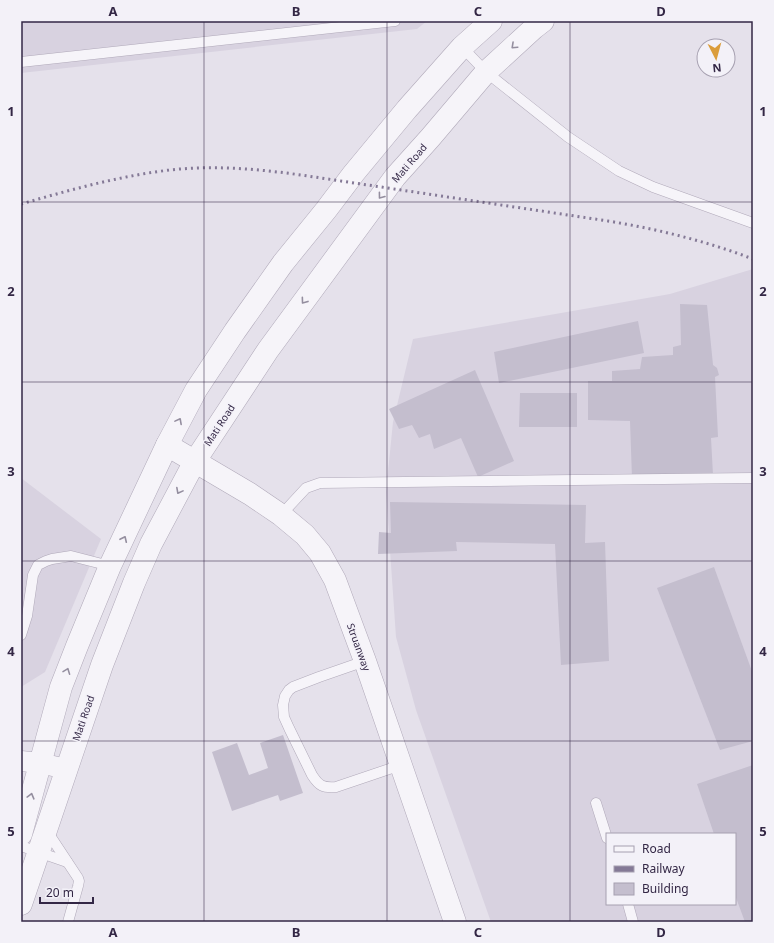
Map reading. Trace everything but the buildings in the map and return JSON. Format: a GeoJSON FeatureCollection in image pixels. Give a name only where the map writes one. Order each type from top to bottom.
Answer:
{"type":"FeatureCollection","features":[{"type":"Feature","properties":{"kind":"street"},"geometry":{"type":"LineString","coordinates":[[21,834],[30,762],[110,566],[166,445],[196,390],[283,263],[354,173],[402,115],[462,47],[491,21]]}},
{"type":"Feature","properties":{"kind":"street","name":"Mati Road"},"geometry":{"type":"LineString","coordinates":[[21,904],[30,849],[46,830],[102,665],[134,583],[151,544],[195,461],[268,350],[395,177],[486,72],[543,21]]}},
{"type":"Feature","properties":{"kind":"street","name":"Struanway"},"geometry":{"type":"LineString","coordinates":[[166,445],[250,494],[281,515],[305,535],[325,560],[335,580],[455,922]]}},
{"type":"Feature","properties":{"kind":"street"},"geometry":{"type":"LineString","coordinates":[[30,762],[66,769]]}},
{"type":"Feature","properties":{"kind":"lane"},"geometry":{"type":"LineString","coordinates":[[21,62],[395,21]]}},
{"type":"Feature","properties":{"kind":"lane"},"geometry":{"type":"LineString","coordinates":[[462,47],[486,72],[568,137],[619,171],[653,187],[753,223]]}},
{"type":"Feature","properties":{"kind":"lane"},"geometry":{"type":"LineString","coordinates":[[281,515],[306,488],[320,483],[753,478]]}},
{"type":"Feature","properties":{"kind":"lane"},"geometry":{"type":"LineString","coordinates":[[21,635],[27,616],[33,575],[38,566],[52,559],[71,556],[110,566]]}},
{"type":"Feature","properties":{"kind":"lane"},"geometry":{"type":"LineString","coordinates":[[364,661],[318,677],[289,690],[283,701],[284,717],[312,776],[320,786],[329,788],[336,787],[401,765]]}},
{"type":"Feature","properties":{"kind":"lane"},"geometry":{"type":"LineString","coordinates":[[596,803],[606,835]]}},
{"type":"Feature","properties":{"kind":"lane"},"geometry":{"type":"LineString","coordinates":[[46,830],[79,881],[68,922]]}},
{"type":"Feature","properties":{"kind":"lane"},"geometry":{"type":"LineString","coordinates":[[30,849],[67,862]]}},
{"type":"Feature","properties":{"kind":"lane"},"geometry":{"type":"LineString","coordinates":[[628,905],[633,922]]}},
{"type":"Feature","properties":{"kind":"shaded area"},"geometry":{"type":"Polygon","coordinates":[[[21,21],[427,21],[417,29],[21,73],[21,21]]]}},
{"type":"Feature","properties":{"kind":"shaded area"},"geometry":{"type":"Polygon","coordinates":[[[753,269],[753,922],[491,922],[416,710],[396,637],[386,492],[393,422],[413,339],[670,294],[753,269]]]}},
{"type":"Feature","properties":{"kind":"shaded area"},"geometry":{"type":"Polygon","coordinates":[[[21,478],[101,539],[45,672],[21,687],[21,478]]]}},
{"type":"Feature","properties":{"kind":"railway"},"geometry":{"type":"LineString","coordinates":[[21,204],[95,184],[170,170],[203,168],[252,169],[626,224],[699,241],[753,259]]}}]}
